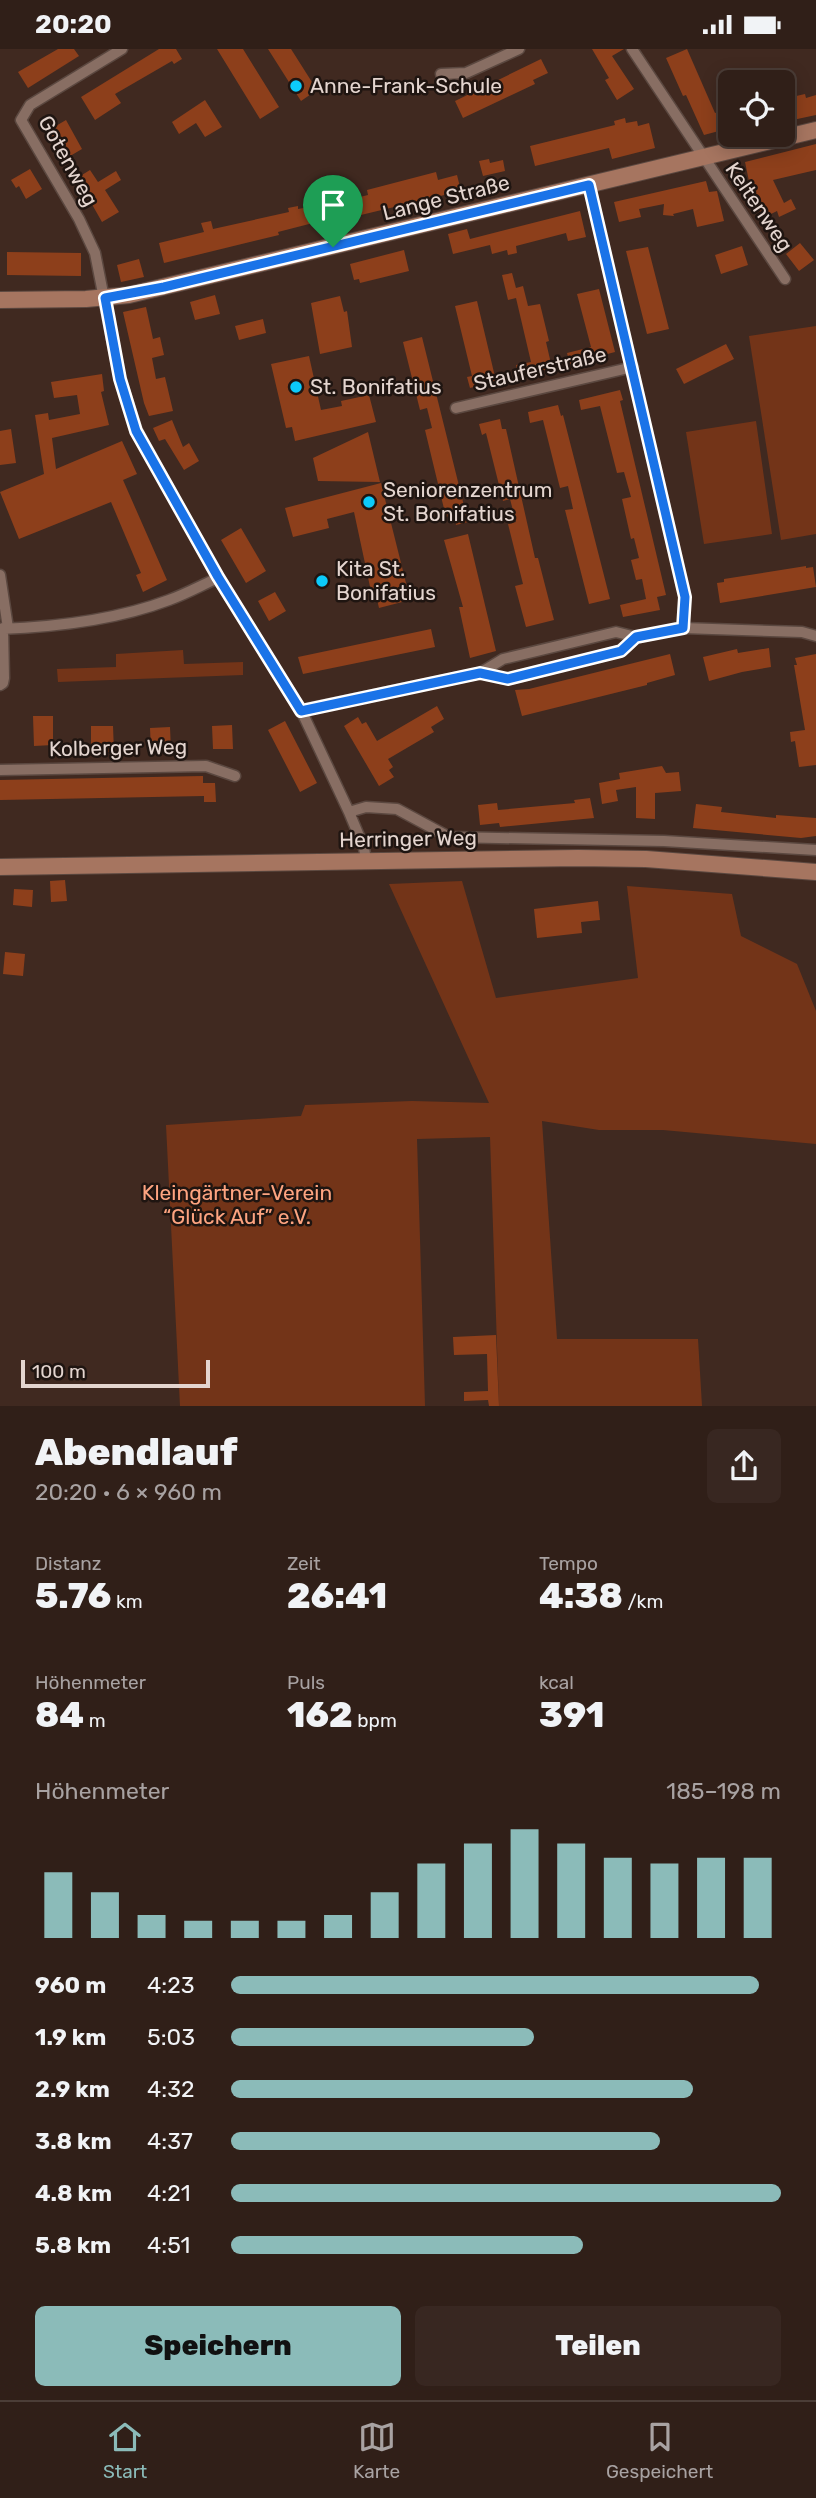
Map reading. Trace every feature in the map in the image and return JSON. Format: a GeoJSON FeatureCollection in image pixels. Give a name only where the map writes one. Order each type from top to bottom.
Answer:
{"type":"FeatureCollection","features":[{"type":"Feature","properties":{"kind":"street","name":"Gotenweg"},"geometry":{"type":"LineString","coordinates":[[105,298],[95,253],[79,219],[21,120],[30,106],[121,49]]}},
{"type":"Feature","properties":{"kind":"street"},"geometry":{"type":"LineString","coordinates":[[441,74],[466,73],[519,49]]}},
{"type":"Feature","properties":{"kind":"street","name":"Keltenweg"},"geometry":{"type":"LineString","coordinates":[[632,49],[785,279]]}},
{"type":"Feature","properties":{"kind":"street","name":"Lange Straße"},"geometry":{"type":"LineString","coordinates":[[0,300],[105,298],[189,282],[816,130]]}},
{"type":"Feature","properties":{"kind":"street"},"geometry":{"type":"LineString","coordinates":[[589,185],[685,597],[683,628]]}},
{"type":"Feature","properties":{"kind":"street"},"geometry":{"type":"LineString","coordinates":[[105,298],[120,379],[136,431],[218,577],[301,711],[349,812],[364,848],[366,861]]}},
{"type":"Feature","properties":{"kind":"street","name":"Stauferstraße"},"geometry":{"type":"LineString","coordinates":[[456,408],[633,367]]}},
{"type":"Feature","properties":{"kind":"street"},"geometry":{"type":"LineString","coordinates":[[0,575],[4,628],[4,678],[0,685]]}},
{"type":"Feature","properties":{"kind":"street"},"geometry":{"type":"LineString","coordinates":[[4,628],[58,626],[104,618],[169,600],[218,577]]}},
{"type":"Feature","properties":{"kind":"street"},"geometry":{"type":"LineString","coordinates":[[301,711],[480,673],[503,659],[616,632],[636,637],[683,628],[802,632],[816,636]]}},
{"type":"Feature","properties":{"kind":"street"},"geometry":{"type":"LineString","coordinates":[[480,673],[508,679],[621,651],[636,637]]}},
{"type":"Feature","properties":{"kind":"street","name":"Kolberger Weg"},"geometry":{"type":"LineString","coordinates":[[0,770],[206,766],[235,776]]}},
{"type":"Feature","properties":{"kind":"street","name":"Herringer Weg"},"geometry":{"type":"LineString","coordinates":[[349,812],[366,807],[397,809],[449,837],[664,841],[816,850]]}},
{"type":"Feature","properties":{"kind":"street","name":"Herringer Weg"},"geometry":{"type":"LineString","coordinates":[[0,867],[619,859],[816,871]]}},
{"type":"Feature","properties":{"kind":"green space"},"geometry":{"type":"Polygon","coordinates":[[[816,326],[816,534],[781,540],[749,336],[816,326]]]}},
{"type":"Feature","properties":{"kind":"green space"},"geometry":{"type":"Polygon","coordinates":[[[756,421],[772,534],[704,544],[686,432],[756,421]]]}},
{"type":"Feature","properties":{"kind":"green space"},"geometry":{"type":"Polygon","coordinates":[[[183,650],[184,664],[243,662],[243,675],[58,682],[57,669],[116,667],[116,654],[183,650]]]}},
{"type":"Feature","properties":{"kind":"green space","name":"Kleingärtner-Verein “Glück Auf” e.V."},"geometry":{"type":"Polygon","coordinates":[[[462,881],[496,998],[638,978],[627,886],[732,894],[741,936],[797,964],[816,1011],[816,1144],[663,1130],[599,1130],[542,1121],[557,1339],[698,1339],[702,1406],[499,1406],[490,1137],[417,1139],[425,1406],[180,1406],[166,1125],[301,1116],[305,1105],[412,1101],[489,1103],[389,884],[462,881]]]}},
{"type":"Feature","properties":{"kind":"building"},"geometry":{"type":"Polygon","coordinates":[[[58,49],[74,49],[79,56],[28,88],[18,72],[58,49]]]}},
{"type":"Feature","properties":{"kind":"building"},"geometry":{"type":"Polygon","coordinates":[[[159,49],[176,49],[182,59],[174,64],[172,61],[115,94],[121,103],[95,120],[81,97],[159,49]]]}},
{"type":"Feature","properties":{"kind":"building"},"geometry":{"type":"Polygon","coordinates":[[[217,49],[243,49],[279,107],[260,119],[217,49]]]}},
{"type":"Feature","properties":{"kind":"building"},"geometry":{"type":"Polygon","coordinates":[[[268,49],[291,49],[317,90],[301,101],[268,49]]]}},
{"type":"Feature","properties":{"kind":"building"},"geometry":{"type":"Polygon","coordinates":[[[592,49],[624,49],[612,56],[634,89],[617,100],[605,80],[609,78],[592,49]]]}},
{"type":"Feature","properties":{"kind":"building"},"geometry":{"type":"Polygon","coordinates":[[[687,49],[715,113],[718,112],[718,131],[704,135],[666,58],[687,49]]]}},
{"type":"Feature","properties":{"kind":"building"},"geometry":{"type":"Polygon","coordinates":[[[541,59],[548,73],[533,80],[535,84],[463,118],[455,101],[541,59]]]}},
{"type":"Feature","properties":{"kind":"building"},"geometry":{"type":"Polygon","coordinates":[[[805,94],[806,98],[816,95],[816,115],[795,120],[795,96],[805,94]]]}},
{"type":"Feature","properties":{"kind":"building"},"geometry":{"type":"Polygon","coordinates":[[[205,100],[222,127],[205,137],[196,123],[179,134],[172,122],[205,100]]]}},
{"type":"Feature","properties":{"kind":"building"},"geometry":{"type":"Polygon","coordinates":[[[625,118],[626,123],[637,121],[638,126],[649,123],[655,148],[612,159],[609,148],[535,166],[530,146],[615,125],[614,121],[625,118]]]}},
{"type":"Feature","properties":{"kind":"building"},"geometry":{"type":"Polygon","coordinates":[[[66,120],[82,149],[65,159],[49,130],[66,120]]]}},
{"type":"Feature","properties":{"kind":"building"},"geometry":{"type":"Polygon","coordinates":[[[816,144],[816,170],[773,180],[784,203],[791,199],[796,209],[779,217],[777,211],[763,218],[755,202],[749,205],[742,190],[750,186],[745,162],[816,144]]]}},
{"type":"Feature","properties":{"kind":"building"},"geometry":{"type":"Polygon","coordinates":[[[489,159],[490,163],[503,160],[505,171],[483,176],[479,161],[489,159]]]}},
{"type":"Feature","properties":{"kind":"building"},"geometry":{"type":"Polygon","coordinates":[[[30,169],[42,189],[26,199],[19,186],[16,188],[11,180],[30,169]]]}},
{"type":"Feature","properties":{"kind":"building"},"geometry":{"type":"Polygon","coordinates":[[[90,170],[98,182],[116,171],[121,180],[105,190],[119,212],[102,222],[77,178],[90,170]]]}},
{"type":"Feature","properties":{"kind":"building"},"geometry":{"type":"Polygon","coordinates":[[[436,172],[438,180],[457,175],[461,191],[340,220],[336,203],[368,195],[367,190],[436,172]]]}},
{"type":"Feature","properties":{"kind":"building"},"geometry":{"type":"Polygon","coordinates":[[[706,181],[709,192],[717,191],[724,221],[697,227],[693,209],[673,214],[674,216],[663,215],[664,204],[639,209],[641,217],[619,222],[614,202],[706,181]]]}},
{"type":"Feature","properties":{"kind":"building"},"geometry":{"type":"Polygon","coordinates":[[[298,206],[298,209],[309,207],[313,223],[278,232],[279,235],[164,263],[159,243],[204,232],[201,223],[211,221],[213,229],[289,212],[288,208],[298,206]]]}},
{"type":"Feature","properties":{"kind":"building"},"geometry":{"type":"Polygon","coordinates":[[[580,211],[586,237],[568,241],[566,233],[516,246],[517,253],[508,255],[507,250],[492,254],[490,245],[453,254],[448,234],[467,229],[470,239],[580,211]]]}},
{"type":"Feature","properties":{"kind":"building"},"geometry":{"type":"Polygon","coordinates":[[[800,243],[814,260],[799,271],[786,254],[800,243]]]}},
{"type":"Feature","properties":{"kind":"building"},"geometry":{"type":"Polygon","coordinates":[[[742,246],[748,265],[721,274],[715,255],[742,246]]]}},
{"type":"Feature","properties":{"kind":"building"},"geometry":{"type":"Polygon","coordinates":[[[648,247],[669,329],[647,334],[626,251],[648,247]]]}},
{"type":"Feature","properties":{"kind":"building"},"geometry":{"type":"Polygon","coordinates":[[[404,250],[409,271],[360,283],[359,279],[354,280],[350,264],[404,250]]]}},
{"type":"Feature","properties":{"kind":"building"},"geometry":{"type":"Polygon","coordinates":[[[7,252],[81,253],[81,276],[7,275],[7,252]]]}},
{"type":"Feature","properties":{"kind":"building"},"geometry":{"type":"Polygon","coordinates":[[[139,259],[144,277],[121,282],[117,265],[139,259]]]}},
{"type":"Feature","properties":{"kind":"building"},"geometry":{"type":"Polygon","coordinates":[[[512,273],[516,288],[523,286],[528,306],[540,304],[552,368],[519,376],[516,365],[531,362],[516,298],[508,300],[502,275],[512,273]]]}},
{"type":"Feature","properties":{"kind":"building"},"geometry":{"type":"Polygon","coordinates":[[[599,289],[615,352],[570,364],[567,353],[591,347],[577,294],[599,289]]]}},
{"type":"Feature","properties":{"kind":"building"},"geometry":{"type":"Polygon","coordinates":[[[215,295],[220,314],[195,320],[190,302],[215,295]]]}},
{"type":"Feature","properties":{"kind":"building"},"geometry":{"type":"Polygon","coordinates":[[[340,296],[344,312],[347,311],[352,347],[320,354],[311,303],[340,296]]]}},
{"type":"Feature","properties":{"kind":"building"},"geometry":{"type":"Polygon","coordinates":[[[477,301],[496,381],[470,388],[467,377],[472,376],[455,306],[477,301]]]}},
{"type":"Feature","properties":{"kind":"building"},"geometry":{"type":"Polygon","coordinates":[[[146,307],[153,339],[160,337],[164,355],[152,358],[156,379],[165,377],[173,411],[149,416],[123,312],[146,307]]]}},
{"type":"Feature","properties":{"kind":"building"},"geometry":{"type":"Polygon","coordinates":[[[263,319],[266,333],[239,340],[235,326],[263,319]]]}},
{"type":"Feature","properties":{"kind":"building"},"geometry":{"type":"Polygon","coordinates":[[[422,337],[468,522],[456,525],[454,515],[446,517],[425,430],[432,428],[427,408],[420,410],[403,342],[422,337]]]}},
{"type":"Feature","properties":{"kind":"building"},"geometry":{"type":"Polygon","coordinates":[[[726,344],[734,359],[684,384],[676,369],[726,344]]]}},
{"type":"Feature","properties":{"kind":"building","name":"St. Bonifatius"},"geometry":{"type":"Polygon","coordinates":[[[309,356],[321,410],[342,406],[341,401],[369,395],[376,422],[295,441],[292,427],[286,428],[271,364],[309,356]]]}},
{"type":"Feature","properties":{"kind":"building"},"geometry":{"type":"Polygon","coordinates":[[[102,374],[104,391],[101,392],[109,425],[52,438],[56,469],[122,441],[137,474],[123,480],[167,580],[143,592],[136,575],[141,573],[111,502],[19,539],[0,492],[44,474],[35,415],[48,413],[49,420],[80,414],[77,395],[54,398],[51,382],[102,374]]]}},
{"type":"Feature","properties":{"kind":"building"},"geometry":{"type":"Polygon","coordinates":[[[620,390],[623,400],[620,401],[666,595],[657,597],[660,610],[623,617],[620,605],[646,599],[642,579],[636,580],[631,560],[639,558],[634,538],[631,539],[622,499],[631,497],[624,472],[617,473],[600,406],[581,410],[579,400],[620,390]]]}},
{"type":"Feature","properties":{"kind":"building"},"geometry":{"type":"Polygon","coordinates":[[[558,405],[561,416],[563,415],[610,599],[589,604],[565,510],[573,509],[568,486],[560,488],[543,420],[530,423],[528,412],[558,405]]]}},
{"type":"Feature","properties":{"kind":"building"},"geometry":{"type":"Polygon","coordinates":[[[500,419],[502,429],[506,429],[535,558],[538,558],[554,620],[526,627],[515,586],[523,584],[508,524],[516,522],[510,499],[503,501],[486,433],[482,435],[479,424],[500,419]]]}},
{"type":"Feature","properties":{"kind":"building"},"geometry":{"type":"Polygon","coordinates":[[[172,420],[183,447],[189,443],[199,461],[184,470],[165,439],[159,441],[153,428],[172,420]]]}},
{"type":"Feature","properties":{"kind":"building"},"geometry":{"type":"Polygon","coordinates":[[[11,429],[16,463],[0,465],[0,431],[11,429]]]}},
{"type":"Feature","properties":{"kind":"building"},"geometry":{"type":"Polygon","coordinates":[[[368,432],[380,482],[318,481],[313,458],[368,432]]]}},
{"type":"Feature","properties":{"kind":"building"},"geometry":{"type":"Polygon","coordinates":[[[381,483],[407,587],[403,588],[406,601],[379,608],[376,595],[372,596],[354,512],[327,519],[329,528],[293,537],[285,508],[381,483]]]}},
{"type":"Feature","properties":{"kind":"building"},"geometry":{"type":"Polygon","coordinates":[[[241,528],[266,571],[246,583],[221,540],[241,528]]]}},
{"type":"Feature","properties":{"kind":"building"},"geometry":{"type":"Polygon","coordinates":[[[468,534],[496,651],[470,658],[459,607],[463,607],[444,540],[468,534]]]}},
{"type":"Feature","properties":{"kind":"building"},"geometry":{"type":"Polygon","coordinates":[[[813,567],[816,587],[720,603],[717,583],[724,582],[724,579],[813,567]]]}},
{"type":"Feature","properties":{"kind":"building"},"geometry":{"type":"Polygon","coordinates":[[[275,592],[286,611],[269,621],[258,601],[275,592]]]}},
{"type":"Feature","properties":{"kind":"building"},"geometry":{"type":"Polygon","coordinates":[[[431,629],[435,647],[303,674],[298,657],[431,629]]]}},
{"type":"Feature","properties":{"kind":"building"},"geometry":{"type":"Polygon","coordinates":[[[769,648],[771,667],[709,681],[703,657],[737,649],[738,653],[769,648]]]}},
{"type":"Feature","properties":{"kind":"building"},"geometry":{"type":"Polygon","coordinates":[[[670,654],[675,675],[647,685],[522,716],[515,690],[529,689],[670,654]]]}},
{"type":"Feature","properties":{"kind":"building"},"geometry":{"type":"Polygon","coordinates":[[[816,654],[816,765],[799,767],[795,741],[791,742],[790,732],[805,730],[795,658],[816,654]]]}},
{"type":"Feature","properties":{"kind":"building"},"geometry":{"type":"Polygon","coordinates":[[[437,706],[444,719],[431,727],[434,732],[388,759],[393,767],[389,770],[394,777],[379,786],[344,726],[358,717],[362,724],[366,722],[377,741],[437,706]]]}},
{"type":"Feature","properties":{"kind":"building"},"geometry":{"type":"Polygon","coordinates":[[[33,716],[53,716],[53,745],[34,746],[33,716]]]}},
{"type":"Feature","properties":{"kind":"building"},"geometry":{"type":"Polygon","coordinates":[[[285,721],[317,783],[300,792],[268,730],[285,721]]]}},
{"type":"Feature","properties":{"kind":"building"},"geometry":{"type":"Polygon","coordinates":[[[232,725],[233,749],[213,749],[212,726],[232,725]]]}},
{"type":"Feature","properties":{"kind":"building"},"geometry":{"type":"Polygon","coordinates":[[[91,726],[113,726],[114,752],[91,752],[91,726]]]}},
{"type":"Feature","properties":{"kind":"building"},"geometry":{"type":"Polygon","coordinates":[[[170,727],[171,751],[151,751],[150,728],[170,727]]]}},
{"type":"Feature","properties":{"kind":"building"},"geometry":{"type":"Polygon","coordinates":[[[662,766],[666,773],[679,772],[681,791],[655,793],[655,819],[636,818],[636,787],[616,790],[618,801],[602,804],[599,783],[620,779],[619,773],[662,766]]]}},
{"type":"Feature","properties":{"kind":"building"},"geometry":{"type":"Polygon","coordinates":[[[203,776],[203,783],[215,783],[216,802],[204,802],[204,796],[0,800],[0,780],[203,776]]]}},
{"type":"Feature","properties":{"kind":"building"},"geometry":{"type":"Polygon","coordinates":[[[590,798],[594,818],[500,827],[499,823],[480,825],[478,805],[497,803],[498,810],[575,803],[574,800],[590,798]]]}},
{"type":"Feature","properties":{"kind":"building"},"geometry":{"type":"Polygon","coordinates":[[[696,804],[722,807],[721,812],[776,818],[776,815],[816,818],[816,836],[801,838],[693,828],[696,804]]]}},
{"type":"Feature","properties":{"kind":"building"},"geometry":{"type":"Polygon","coordinates":[[[65,880],[67,901],[51,902],[50,881],[65,880]]]}},
{"type":"Feature","properties":{"kind":"building"},"geometry":{"type":"Polygon","coordinates":[[[14,889],[33,890],[32,907],[13,905],[14,889]]]}},
{"type":"Feature","properties":{"kind":"building"},"geometry":{"type":"Polygon","coordinates":[[[598,901],[600,920],[581,922],[582,933],[537,938],[534,909],[598,901]]]}},
{"type":"Feature","properties":{"kind":"building"},"geometry":{"type":"Polygon","coordinates":[[[5,952],[25,954],[23,976],[3,974],[5,952]]]}},
{"type":"Feature","properties":{"kind":"building"},"geometry":{"type":"Polygon","coordinates":[[[496,1335],[499,1406],[489,1406],[488,1400],[464,1401],[464,1392],[488,1391],[487,1354],[454,1355],[453,1337],[496,1335]]]}},
{"type":"Feature","properties":{"kind":"place","name":"Anne-Frank-Schule"},"geometry":{"type":"Point","coordinates":[296,86]}},
{"type":"Feature","properties":{"kind":"place","name":"St. Bonifatius"},"geometry":{"type":"Point","coordinates":[296,387]}},
{"type":"Feature","properties":{"kind":"place","name":"Seniorenzentrum St. Bonifatius"},"geometry":{"type":"Point","coordinates":[369,502]}},
{"type":"Feature","properties":{"kind":"place","name":"Kita St. Bonifatius"},"geometry":{"type":"Point","coordinates":[322,581]}},
{"type":"Feature","properties":{"kind":"route"},"geometry":{"type":"LineString","coordinates":[[589,185],[685,597],[683,628],[636,637],[621,651],[508,679],[480,673],[301,711],[218,577],[136,431],[120,379],[105,298],[129,295],[333,247],[589,185]]}}]}
